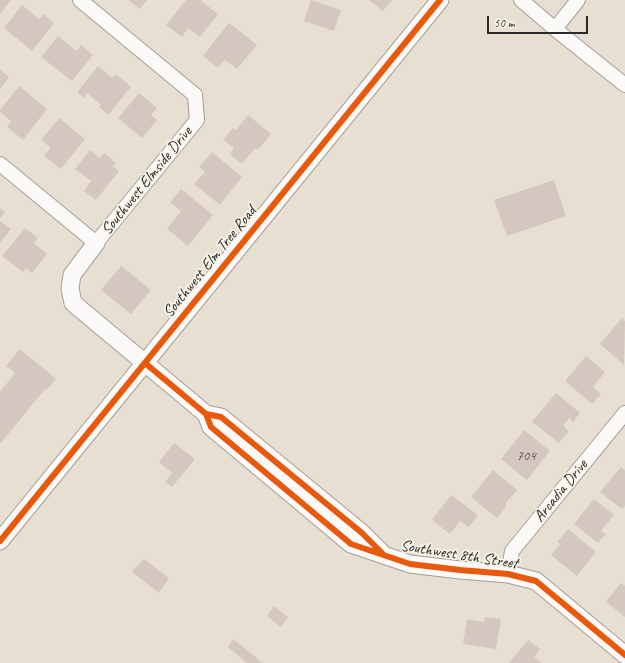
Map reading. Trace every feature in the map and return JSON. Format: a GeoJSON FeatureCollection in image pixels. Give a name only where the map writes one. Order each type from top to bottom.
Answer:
{"type":"FeatureCollection","features":[{"type":"Feature","properties":{"kind":"street","name":"Southwest Elmside Drive"},"geometry":{"type":"LineString","coordinates":[[80,0],[195,95],[197,120],[96,243]]}},
{"type":"Feature","properties":{"kind":"street","name":"Southwest Elm Tree Road"},"geometry":{"type":"LineString","coordinates":[[0,541],[440,0]]}},
{"type":"Feature","properties":{"kind":"street"},"geometry":{"type":"LineString","coordinates":[[521,0],[625,85]]}},
{"type":"Feature","properties":{"kind":"street"},"geometry":{"type":"LineString","coordinates":[[555,29],[578,0]]}},
{"type":"Feature","properties":{"kind":"street"},"geometry":{"type":"LineString","coordinates":[[0,164],[96,243]]}},
{"type":"Feature","properties":{"kind":"street","name":"Southwest 8th Street"},"geometry":{"type":"LineString","coordinates":[[96,243],[72,274],[70,288],[73,303],[206,414],[220,417],[362,533],[383,555],[410,564],[508,574],[536,581],[625,655]]}},
{"type":"Feature","properties":{"kind":"street","name":"Arcadia Drive"},"geometry":{"type":"LineString","coordinates":[[508,574],[512,551],[625,413]]}},
{"type":"Feature","properties":{"kind":"building"},"geometry":{"type":"Polygon","coordinates":[[[0,0],[11,0],[0,14],[0,0]]]}},
{"type":"Feature","properties":{"kind":"building"},"geometry":{"type":"Polygon","coordinates":[[[128,0],[147,0],[140,9],[128,0]]]}},
{"type":"Feature","properties":{"kind":"building"},"geometry":{"type":"Polygon","coordinates":[[[186,0],[200,0],[218,14],[200,37],[188,28],[182,37],[166,25],[186,0]]]}},
{"type":"Feature","properties":{"kind":"building"},"geometry":{"type":"Polygon","coordinates":[[[311,0],[341,10],[334,31],[304,21],[311,0]]]}},
{"type":"Feature","properties":{"kind":"building"},"geometry":{"type":"Polygon","coordinates":[[[369,0],[392,0],[383,11],[369,0]]]}},
{"type":"Feature","properties":{"kind":"building"},"geometry":{"type":"Polygon","coordinates":[[[22,5],[39,19],[43,14],[54,23],[32,51],[4,28],[22,5]]]}},
{"type":"Feature","properties":{"kind":"building"},"geometry":{"type":"Polygon","coordinates":[[[229,23],[257,45],[237,69],[225,60],[218,68],[203,56],[229,23]]]}},
{"type":"Feature","properties":{"kind":"building"},"geometry":{"type":"Polygon","coordinates":[[[58,36],[76,51],[81,45],[93,55],[72,81],[41,57],[58,36]]]}},
{"type":"Feature","properties":{"kind":"building"},"geometry":{"type":"Polygon","coordinates":[[[98,66],[112,78],[116,74],[131,87],[108,115],[99,107],[101,105],[87,93],[84,98],[77,92],[98,66]]]}},
{"type":"Feature","properties":{"kind":"building"},"geometry":{"type":"Polygon","coordinates":[[[0,69],[9,77],[0,89],[0,69]]]}},
{"type":"Feature","properties":{"kind":"building"},"geometry":{"type":"Polygon","coordinates":[[[19,86],[47,109],[23,140],[7,127],[11,121],[0,112],[19,86]]]}},
{"type":"Feature","properties":{"kind":"building"},"geometry":{"type":"Polygon","coordinates":[[[139,93],[157,108],[151,115],[157,120],[142,138],[118,118],[139,93]]]}},
{"type":"Feature","properties":{"kind":"building"},"geometry":{"type":"Polygon","coordinates":[[[248,115],[271,134],[258,150],[255,148],[242,164],[230,154],[234,148],[223,140],[233,128],[236,130],[248,115]]]}},
{"type":"Feature","properties":{"kind":"building"},"geometry":{"type":"Polygon","coordinates":[[[59,118],[85,139],[61,169],[44,156],[51,148],[41,140],[59,118]]]}},
{"type":"Feature","properties":{"kind":"building"},"geometry":{"type":"Polygon","coordinates":[[[90,150],[100,158],[104,153],[116,163],[113,166],[119,171],[96,200],[84,191],[91,181],[75,169],[90,150]]]}},
{"type":"Feature","properties":{"kind":"building"},"geometry":{"type":"Polygon","coordinates":[[[212,152],[242,177],[220,205],[194,184],[205,172],[199,167],[212,152]]]}},
{"type":"Feature","properties":{"kind":"building"},"geometry":{"type":"Polygon","coordinates":[[[554,180],[566,216],[507,236],[494,200],[554,180]]]}},
{"type":"Feature","properties":{"kind":"building"},"geometry":{"type":"Polygon","coordinates":[[[181,189],[213,215],[188,246],[167,229],[181,211],[170,202],[181,189]]]}},
{"type":"Feature","properties":{"kind":"building"},"geometry":{"type":"Polygon","coordinates":[[[0,208],[5,212],[0,219],[0,208]]]}},
{"type":"Feature","properties":{"kind":"building"},"geometry":{"type":"Polygon","coordinates":[[[0,221],[11,229],[0,243],[0,221]]]}},
{"type":"Feature","properties":{"kind":"building"},"geometry":{"type":"Polygon","coordinates":[[[25,228],[38,238],[34,243],[47,254],[32,273],[26,268],[23,272],[2,256],[25,228]]]}},
{"type":"Feature","properties":{"kind":"building"},"geometry":{"type":"Polygon","coordinates":[[[121,266],[151,290],[131,314],[101,290],[121,266]]]}},
{"type":"Feature","properties":{"kind":"building"},"geometry":{"type":"Polygon","coordinates":[[[622,318],[625,321],[624,365],[600,344],[622,318]]]}},
{"type":"Feature","properties":{"kind":"building"},"geometry":{"type":"Polygon","coordinates":[[[20,349],[56,379],[47,390],[45,389],[0,444],[0,392],[15,373],[6,366],[20,349]]]}},
{"type":"Feature","properties":{"kind":"building"},"geometry":{"type":"Polygon","coordinates":[[[586,356],[605,372],[593,387],[601,394],[592,404],[565,381],[586,356]]]}},
{"type":"Feature","properties":{"kind":"building"},"geometry":{"type":"Polygon","coordinates":[[[556,393],[580,413],[573,422],[569,418],[563,426],[569,431],[559,443],[532,422],[556,393]]]}},
{"type":"Feature","properties":{"kind":"building"},"geometry":{"type":"Polygon","coordinates":[[[524,430],[550,451],[527,480],[501,459],[524,430]]]}},
{"type":"Feature","properties":{"kind":"building"},"geometry":{"type":"Polygon","coordinates":[[[174,443],[195,459],[172,487],[165,482],[172,473],[159,462],[174,443]]]}},
{"type":"Feature","properties":{"kind":"building"},"geometry":{"type":"Polygon","coordinates":[[[621,467],[625,470],[625,506],[622,509],[600,492],[621,467]]]}},
{"type":"Feature","properties":{"kind":"building"},"geometry":{"type":"Polygon","coordinates":[[[493,470],[517,490],[505,504],[507,506],[497,518],[471,497],[493,470]]]}},
{"type":"Feature","properties":{"kind":"building"},"geometry":{"type":"Polygon","coordinates":[[[451,495],[478,515],[469,527],[460,521],[450,534],[432,520],[451,495]]]}},
{"type":"Feature","properties":{"kind":"building"},"geometry":{"type":"Polygon","coordinates":[[[594,499],[614,515],[601,531],[606,534],[598,543],[574,524],[594,499]]]}},
{"type":"Feature","properties":{"kind":"building"},"geometry":{"type":"Polygon","coordinates":[[[568,529],[596,552],[577,576],[551,555],[560,544],[557,542],[568,529]]]}},
{"type":"Feature","properties":{"kind":"building"},"geometry":{"type":"Polygon","coordinates":[[[144,559],[169,578],[159,593],[132,572],[144,559]]]}},
{"type":"Feature","properties":{"kind":"building"},"geometry":{"type":"Polygon","coordinates":[[[621,583],[625,586],[625,617],[606,602],[621,583]]]}},
{"type":"Feature","properties":{"kind":"building"},"geometry":{"type":"Polygon","coordinates":[[[274,606],[288,617],[281,627],[267,616],[274,606]]]}},
{"type":"Feature","properties":{"kind":"building"},"geometry":{"type":"Polygon","coordinates":[[[485,617],[501,619],[496,649],[463,644],[467,619],[484,622],[485,617]]]}},
{"type":"Feature","properties":{"kind":"building"},"geometry":{"type":"Polygon","coordinates":[[[233,639],[263,663],[247,663],[228,647],[233,639]]]}},
{"type":"Feature","properties":{"kind":"building"},"geometry":{"type":"Polygon","coordinates":[[[528,640],[540,649],[534,657],[542,663],[509,663],[528,640]]]}},
{"type":"Feature","properties":{"kind":"cycle path"},"geometry":{"type":"LineString","coordinates":[[0,541],[440,0]]}},
{"type":"Feature","properties":{"kind":"cycle path"},"geometry":{"type":"LineString","coordinates":[[145,363],[206,414],[221,417],[362,533],[382,553]]}},
{"type":"Feature","properties":{"kind":"cycle path"},"geometry":{"type":"LineString","coordinates":[[206,414],[211,427],[351,544],[410,564],[508,574],[536,581],[625,655]]}}]}
